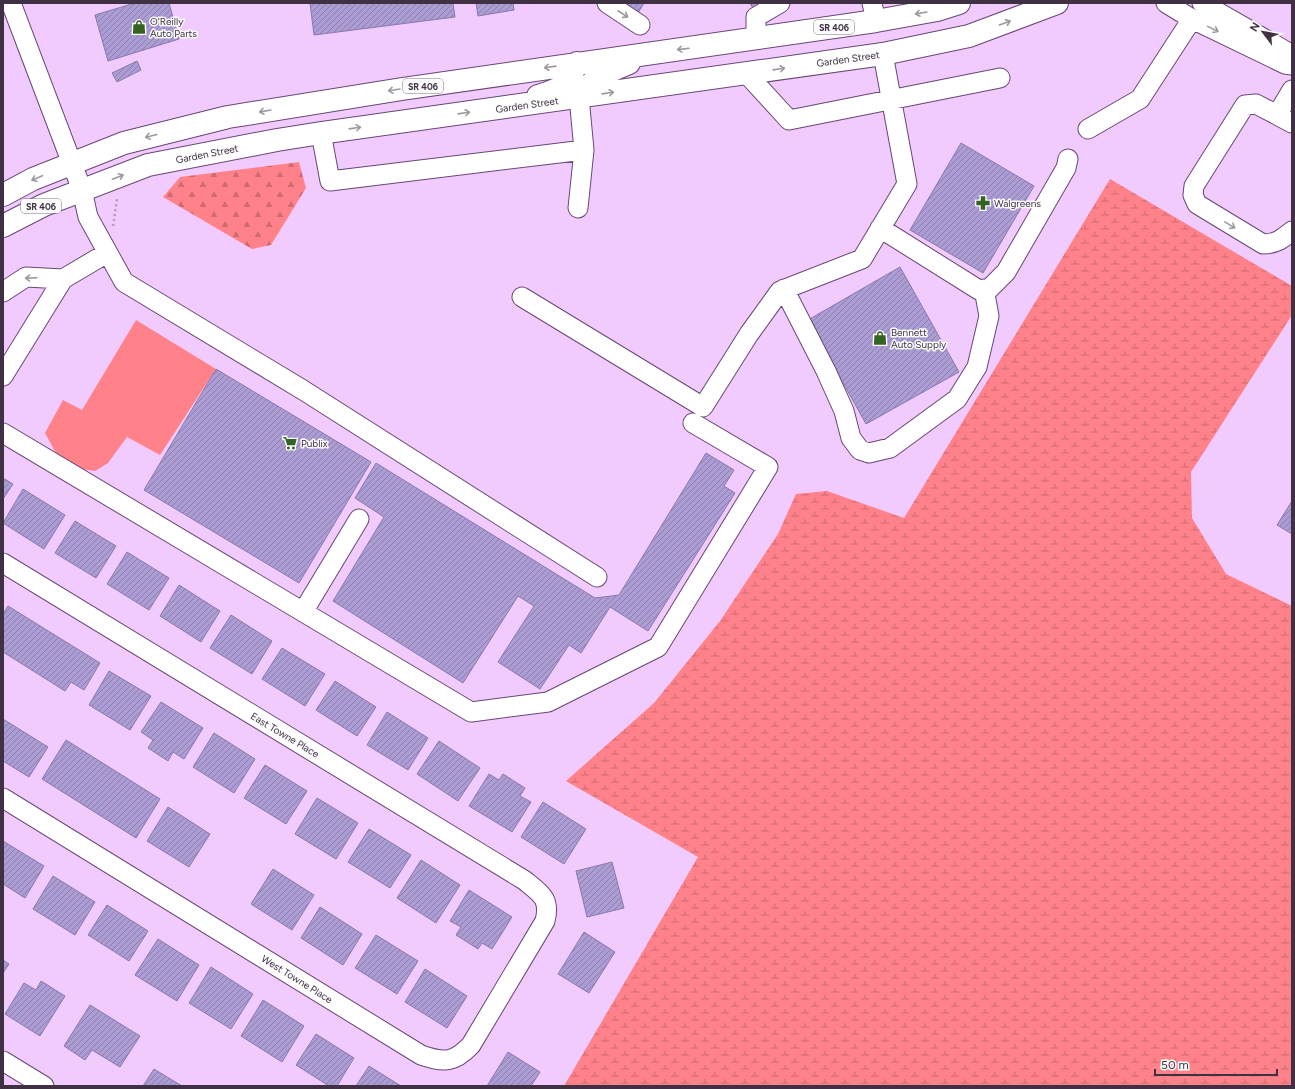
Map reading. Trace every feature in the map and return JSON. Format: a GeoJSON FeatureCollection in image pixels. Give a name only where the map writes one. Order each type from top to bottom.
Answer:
{"type":"FeatureCollection","features":[{"type":"Feature","properties":{"kind":"main road","name":"SR 406"},"geometry":{"type":"LineString","coordinates":[[3,195],[33,179],[124,143],[228,117],[394,90],[756,38],[874,12],[937,10],[959,3]]}},
{"type":"Feature","properties":{"kind":"main road","name":"Garden Street"},"geometry":{"type":"LineString","coordinates":[[3,226],[44,205],[148,165],[321,133],[883,54],[968,36],[1057,3]]}},
{"type":"Feature","properties":{"kind":"main road"},"geometry":{"type":"LineString","coordinates":[[579,97],[587,85],[608,71],[658,52]]}},
{"type":"Feature","properties":{"kind":"main road"},"geometry":{"type":"LineString","coordinates":[[500,108],[555,91],[569,80],[577,63]]}},
{"type":"Feature","properties":{"kind":"street"},"geometry":{"type":"LineString","coordinates":[[11,3],[82,190],[88,217],[124,282],[304,390],[597,577]]}},
{"type":"Feature","properties":{"kind":"street"},"geometry":{"type":"LineString","coordinates":[[606,3],[640,25]]}},
{"type":"Feature","properties":{"kind":"street"},"geometry":{"type":"LineString","coordinates":[[756,38],[756,17],[780,3]]}},
{"type":"Feature","properties":{"kind":"street"},"geometry":{"type":"LineString","coordinates":[[1166,3],[1192,19],[1285,64],[1292,65]]}},
{"type":"Feature","properties":{"kind":"street"},"geometry":{"type":"LineString","coordinates":[[1202,3],[1292,55]]}},
{"type":"Feature","properties":{"kind":"street"},"geometry":{"type":"LineString","coordinates":[[1088,129],[1140,99],[1192,19]]}},
{"type":"Feature","properties":{"kind":"street"},"geometry":{"type":"LineString","coordinates":[[522,297],[703,407],[749,334],[780,291],[862,259],[906,184],[883,54]]}},
{"type":"Feature","properties":{"kind":"street"},"geometry":{"type":"LineString","coordinates":[[746,74],[789,120],[891,101],[1000,78]]}},
{"type":"Feature","properties":{"kind":"street"},"geometry":{"type":"LineString","coordinates":[[1292,90],[1284,119],[1256,104],[1245,105],[1194,186],[1193,195],[1197,204],[1263,244],[1273,244],[1292,231]]}},
{"type":"Feature","properties":{"kind":"street"},"geometry":{"type":"LineString","coordinates":[[578,208],[584,150],[579,97]]}},
{"type":"Feature","properties":{"kind":"street"},"geometry":{"type":"LineString","coordinates":[[321,133],[330,181],[584,150]]}},
{"type":"Feature","properties":{"kind":"street"},"geometry":{"type":"LineString","coordinates":[[880,228],[979,290],[990,289],[1006,272],[1066,168],[1068,158]]}},
{"type":"Feature","properties":{"kind":"street"},"geometry":{"type":"LineString","coordinates":[[3,376],[63,279],[107,253]]}},
{"type":"Feature","properties":{"kind":"street"},"geometry":{"type":"LineString","coordinates":[[3,292],[26,277],[63,279]]}},
{"type":"Feature","properties":{"kind":"street"},"geometry":{"type":"LineString","coordinates":[[784,289],[844,411],[851,438],[860,450],[869,453],[890,448],[957,399],[977,367],[979,360],[989,316],[984,289]]}},
{"type":"Feature","properties":{"kind":"street"},"geometry":{"type":"LineString","coordinates":[[3,433],[471,712],[548,702],[658,647],[768,467],[693,423]]}},
{"type":"Feature","properties":{"kind":"street"},"geometry":{"type":"LineString","coordinates":[[303,612],[359,519]]}},
{"type":"Feature","properties":{"kind":"street","name":"East Towne Place"},"geometry":{"type":"LineString","coordinates":[[3,563],[524,880],[541,894],[548,909],[545,922]]}},
{"type":"Feature","properties":{"kind":"street","name":"West Towne Place"},"geometry":{"type":"LineString","coordinates":[[3,798],[414,1051],[436,1060],[447,1060],[461,1056],[471,1045],[545,922]]}},
{"type":"Feature","properties":{"kind":"street"},"geometry":{"type":"LineString","coordinates":[[3,1061],[44,1086]]}},
{"type":"Feature","properties":{"kind":"path"},"geometry":{"type":"LineString","coordinates":[[113,228],[117,199]]}},
{"type":"Feature","properties":{"kind":"green space"},"geometry":{"type":"Polygon","coordinates":[[[299,162],[306,188],[271,245],[252,249],[163,197],[180,177],[299,162]]]}},
{"type":"Feature","properties":{"kind":"green space"},"geometry":{"type":"Polygon","coordinates":[[[1110,179],[1292,286],[1292,315],[1191,472],[1192,518],[1226,574],[1292,606],[1292,1086],[564,1086],[698,857],[566,781],[654,703],[720,621],[778,534],[796,494],[827,491],[904,518],[1110,179]]]}},
{"type":"Feature","properties":{"kind":"green space"},"geometry":{"type":"Polygon","coordinates":[[[136,320],[216,369],[160,455],[127,437],[108,463],[95,471],[75,468],[57,455],[45,433],[63,400],[82,410],[136,320]]]}},
{"type":"Feature","properties":{"kind":"building"},"geometry":{"type":"Polygon","coordinates":[[[135,3],[169,3],[179,39],[108,61],[95,15],[135,3]]]}},
{"type":"Feature","properties":{"kind":"building"},"geometry":{"type":"Polygon","coordinates":[[[310,3],[453,3],[455,17],[314,35],[310,3]]]}},
{"type":"Feature","properties":{"kind":"building"},"geometry":{"type":"Polygon","coordinates":[[[476,3],[513,3],[514,10],[478,16],[476,3]]]}},
{"type":"Feature","properties":{"kind":"building"},"geometry":{"type":"Polygon","coordinates":[[[623,3],[644,3],[638,13],[623,3]]]}},
{"type":"Feature","properties":{"kind":"building"},"geometry":{"type":"Polygon","coordinates":[[[750,3],[770,3],[755,12],[750,3]]]}},
{"type":"Feature","properties":{"kind":"building"},"geometry":{"type":"Polygon","coordinates":[[[137,61],[141,70],[117,82],[112,73],[137,61]]]}},
{"type":"Feature","properties":{"kind":"building"},"geometry":{"type":"Polygon","coordinates":[[[961,143],[1034,186],[983,273],[910,230],[961,143]]]}},
{"type":"Feature","properties":{"kind":"building"},"geometry":{"type":"Polygon","coordinates":[[[900,267],[959,372],[866,424],[808,320],[900,267]]]}},
{"type":"Feature","properties":{"kind":"building"},"geometry":{"type":"Polygon","coordinates":[[[216,369],[371,462],[299,583],[144,490],[216,369]]]}},
{"type":"Feature","properties":{"kind":"building"},"geometry":{"type":"Polygon","coordinates":[[[706,453],[734,470],[724,486],[735,493],[648,631],[610,607],[581,653],[569,645],[540,689],[498,662],[534,606],[518,596],[463,683],[333,601],[384,517],[355,498],[376,463],[595,598],[619,595],[706,453]]]}},
{"type":"Feature","properties":{"kind":"building"},"geometry":{"type":"Polygon","coordinates":[[[3,478],[13,484],[3,499],[3,478]]]}},
{"type":"Feature","properties":{"kind":"building"},"geometry":{"type":"Polygon","coordinates":[[[23,489],[65,515],[44,549],[3,523],[23,489]]]}},
{"type":"Feature","properties":{"kind":"building"},"geometry":{"type":"Polygon","coordinates":[[[1292,501],[1292,534],[1277,525],[1292,501]]]}},
{"type":"Feature","properties":{"kind":"building"},"geometry":{"type":"Polygon","coordinates":[[[75,521],[116,546],[96,578],[55,553],[75,521]]]}},
{"type":"Feature","properties":{"kind":"building"},"geometry":{"type":"Polygon","coordinates":[[[127,552],[169,578],[149,610],[107,584],[127,552]]]}},
{"type":"Feature","properties":{"kind":"building"},"geometry":{"type":"Polygon","coordinates":[[[179,585],[220,611],[201,642],[160,616],[179,585]]]}},
{"type":"Feature","properties":{"kind":"building"},"geometry":{"type":"Polygon","coordinates":[[[8,606],[100,663],[84,690],[71,682],[65,691],[3,652],[3,614],[8,606]]]}},
{"type":"Feature","properties":{"kind":"building"},"geometry":{"type":"Polygon","coordinates":[[[231,615],[272,641],[252,674],[210,648],[231,615]]]}},
{"type":"Feature","properties":{"kind":"building"},"geometry":{"type":"Polygon","coordinates":[[[282,648],[325,674],[305,706],[262,679],[282,648]]]}},
{"type":"Feature","properties":{"kind":"building"},"geometry":{"type":"Polygon","coordinates":[[[109,671],[151,696],[130,730],[89,705],[109,671]]]}},
{"type":"Feature","properties":{"kind":"building"},"geometry":{"type":"Polygon","coordinates":[[[335,681],[376,707],[357,736],[316,710],[335,681]]]}},
{"type":"Feature","properties":{"kind":"building"},"geometry":{"type":"Polygon","coordinates":[[[161,702],[203,728],[184,759],[173,752],[168,761],[148,748],[153,740],[141,732],[161,702]]]}},
{"type":"Feature","properties":{"kind":"building"},"geometry":{"type":"Polygon","coordinates":[[[387,712],[428,738],[408,770],[367,745],[387,712]]]}},
{"type":"Feature","properties":{"kind":"building"},"geometry":{"type":"Polygon","coordinates":[[[3,719],[48,747],[29,777],[3,761],[3,719]]]}},
{"type":"Feature","properties":{"kind":"building"},"geometry":{"type":"Polygon","coordinates":[[[214,733],[255,759],[234,793],[193,767],[214,733]]]}},
{"type":"Feature","properties":{"kind":"building"},"geometry":{"type":"Polygon","coordinates":[[[66,740],[160,799],[136,838],[42,779],[66,740]]]}},
{"type":"Feature","properties":{"kind":"building"},"geometry":{"type":"Polygon","coordinates":[[[439,741],[480,768],[458,801],[417,774],[439,741]]]}},
{"type":"Feature","properties":{"kind":"building"},"geometry":{"type":"Polygon","coordinates":[[[265,765],[307,791],[286,824],[244,798],[265,765]]]}},
{"type":"Feature","properties":{"kind":"building"},"geometry":{"type":"Polygon","coordinates":[[[489,774],[499,780],[503,774],[525,788],[520,796],[531,802],[512,832],[469,806],[489,774]]]}},
{"type":"Feature","properties":{"kind":"building"},"geometry":{"type":"Polygon","coordinates":[[[317,798],[358,823],[336,859],[295,834],[317,798]]]}},
{"type":"Feature","properties":{"kind":"building"},"geometry":{"type":"Polygon","coordinates":[[[543,802],[586,829],[564,864],[521,837],[543,802]]]}},
{"type":"Feature","properties":{"kind":"building"},"geometry":{"type":"Polygon","coordinates":[[[168,807],[210,834],[189,867],[147,841],[168,807]]]}},
{"type":"Feature","properties":{"kind":"building"},"geometry":{"type":"Polygon","coordinates":[[[369,829],[411,855],[390,888],[348,862],[369,829]]]}},
{"type":"Feature","properties":{"kind":"building"},"geometry":{"type":"Polygon","coordinates":[[[3,841],[44,866],[25,898],[3,884],[3,841]]]}},
{"type":"Feature","properties":{"kind":"building"},"geometry":{"type":"Polygon","coordinates":[[[421,860],[460,885],[436,923],[397,898],[421,860]]]}},
{"type":"Feature","properties":{"kind":"building"},"geometry":{"type":"Polygon","coordinates":[[[612,862],[624,908],[587,917],[576,871],[612,862]]]}},
{"type":"Feature","properties":{"kind":"building"},"geometry":{"type":"Polygon","coordinates":[[[273,869],[314,895],[292,930],[251,904],[273,869]]]}},
{"type":"Feature","properties":{"kind":"building"},"geometry":{"type":"Polygon","coordinates":[[[53,876],[95,902],[75,935],[33,909],[53,876]]]}},
{"type":"Feature","properties":{"kind":"building"},"geometry":{"type":"Polygon","coordinates":[[[469,890],[512,917],[492,949],[482,943],[478,949],[456,935],[461,927],[450,921],[469,890]]]}},
{"type":"Feature","properties":{"kind":"building"},"geometry":{"type":"Polygon","coordinates":[[[107,905],[148,931],[129,961],[88,935],[107,905]]]}},
{"type":"Feature","properties":{"kind":"building"},"geometry":{"type":"Polygon","coordinates":[[[320,907],[362,934],[343,965],[301,938],[320,907]]]}},
{"type":"Feature","properties":{"kind":"building"},"geometry":{"type":"Polygon","coordinates":[[[584,932],[615,952],[589,993],[558,974],[584,932]]]}},
{"type":"Feature","properties":{"kind":"building"},"geometry":{"type":"Polygon","coordinates":[[[376,935],[418,961],[397,994],[355,968],[376,935]]]}},
{"type":"Feature","properties":{"kind":"building"},"geometry":{"type":"Polygon","coordinates":[[[158,939],[199,965],[177,1001],[135,975],[158,939]]]}},
{"type":"Feature","properties":{"kind":"building"},"geometry":{"type":"Polygon","coordinates":[[[3,960],[9,964],[3,973],[3,960]]]}},
{"type":"Feature","properties":{"kind":"building"},"geometry":{"type":"Polygon","coordinates":[[[211,967],[253,994],[231,1029],[189,1003],[211,967]]]}},
{"type":"Feature","properties":{"kind":"building"},"geometry":{"type":"Polygon","coordinates":[[[425,969],[467,996],[447,1028],[405,1002],[425,969]]]}},
{"type":"Feature","properties":{"kind":"building"},"geometry":{"type":"Polygon","coordinates":[[[41,981],[65,996],[40,1036],[5,1014],[24,983],[36,990],[41,981]]]}},
{"type":"Feature","properties":{"kind":"building"},"geometry":{"type":"Polygon","coordinates":[[[263,1000],[304,1026],[282,1062],[241,1036],[263,1000]]]}},
{"type":"Feature","properties":{"kind":"building"},"geometry":{"type":"Polygon","coordinates":[[[90,1005],[140,1036],[120,1067],[92,1050],[85,1060],[64,1046],[90,1005]]]}},
{"type":"Feature","properties":{"kind":"building"},"geometry":{"type":"Polygon","coordinates":[[[316,1034],[354,1058],[337,1086],[329,1086],[296,1065],[316,1034]]]}},
{"type":"Feature","properties":{"kind":"building"},"geometry":{"type":"Polygon","coordinates":[[[508,1052],[540,1072],[531,1086],[487,1086],[508,1052]]]}},
{"type":"Feature","properties":{"kind":"building"},"geometry":{"type":"Polygon","coordinates":[[[369,1066],[401,1086],[356,1086],[369,1066]]]}},
{"type":"Feature","properties":{"kind":"building"},"geometry":{"type":"Polygon","coordinates":[[[154,1069],[182,1086],[143,1086],[154,1069]]]}},
{"type":"Feature","properties":{"kind":"place","name":"O'Reilly Auto Parts"},"geometry":{"type":"Point","coordinates":[139,27]}},
{"type":"Feature","properties":{"kind":"place","name":"Walgreens"},"geometry":{"type":"Point","coordinates":[983,203]}},
{"type":"Feature","properties":{"kind":"place","name":"Bennett Auto Supply"},"geometry":{"type":"Point","coordinates":[880,338]}},
{"type":"Feature","properties":{"kind":"place","name":"Publix"},"geometry":{"type":"Point","coordinates":[290,443]}}]}
